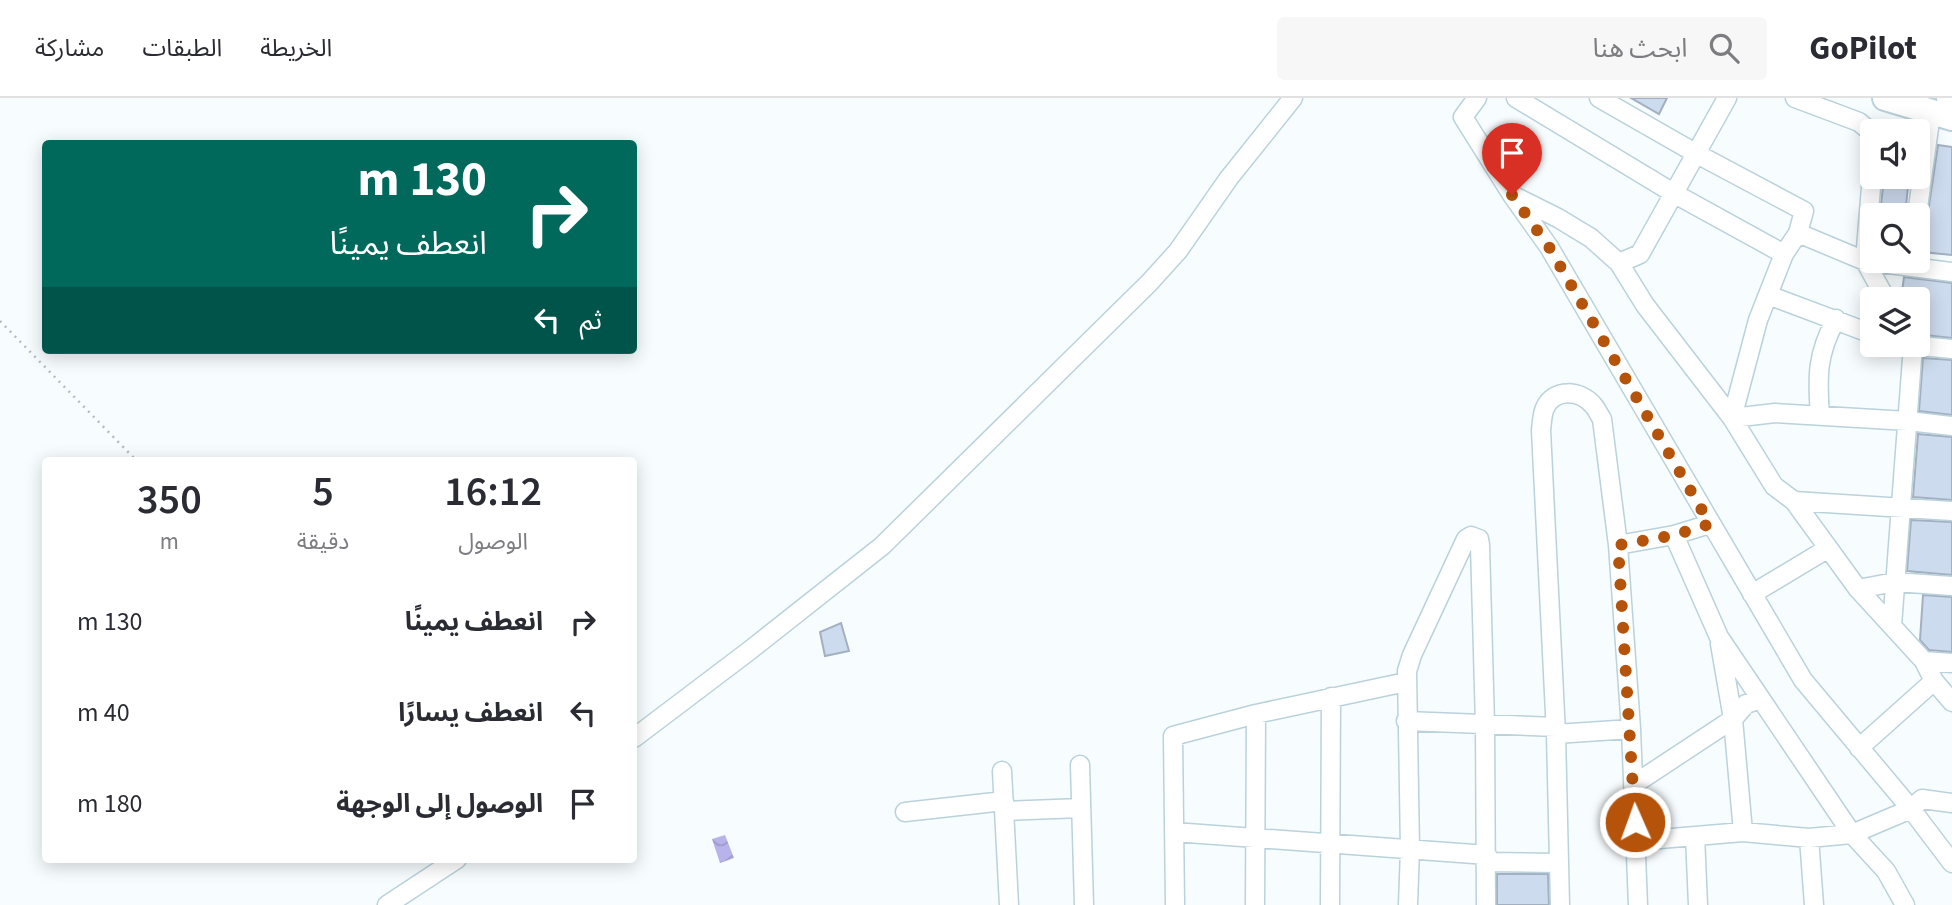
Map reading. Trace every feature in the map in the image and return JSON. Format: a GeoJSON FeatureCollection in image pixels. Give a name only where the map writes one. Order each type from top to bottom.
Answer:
{"type":"FeatureCollection","features":[{"type":"Feature","properties":{"kind":"main road"},"geometry":{"type":"LineString","coordinates":[[1885,98],[1946,107]]}},
{"type":"Feature","properties":{"kind":"street"},"geometry":{"type":"LineString","coordinates":[[637,736],[750,651],[882,546],[1149,283],[1178,251],[1229,178],[1293,98]]}},
{"type":"Feature","properties":{"kind":"street"},"geometry":{"type":"LineString","coordinates":[[1477,98],[1463,117],[1512,195],[1549,247],[1803,680],[1911,809],[1952,863]]}},
{"type":"Feature","properties":{"kind":"street"},"geometry":{"type":"LineString","coordinates":[[1516,98],[1675,194],[1784,254]]}},
{"type":"Feature","properties":{"kind":"street"},"geometry":{"type":"LineString","coordinates":[[1599,98],[1696,154],[1804,211],[1798,233],[1784,254],[1758,320],[1732,418]]}},
{"type":"Feature","properties":{"kind":"street"},"geometry":{"type":"LineString","coordinates":[[1619,263],[1640,254],[1727,98]]}},
{"type":"Feature","properties":{"kind":"street"},"geometry":{"type":"LineString","coordinates":[[1795,98],[1860,122]]}},
{"type":"Feature","properties":{"kind":"street"},"geometry":{"type":"LineString","coordinates":[[1920,203],[1946,107]]}},
{"type":"Feature","properties":{"kind":"street"},"geometry":{"type":"LineString","coordinates":[[1512,195],[1591,238],[1619,263],[1645,305],[1732,418],[1774,486],[1794,501],[1858,589],[1924,662],[1934,681],[1952,702]]}},
{"type":"Feature","properties":{"kind":"street"},"geometry":{"type":"LineString","coordinates":[[1798,233],[1860,259]]}},
{"type":"Feature","properties":{"kind":"street"},"geometry":{"type":"LineString","coordinates":[[1930,268],[1952,272]]}},
{"type":"Feature","properties":{"kind":"street"},"geometry":{"type":"LineString","coordinates":[[1768,295],[1860,329]]}},
{"type":"Feature","properties":{"kind":"street"},"geometry":{"type":"LineString","coordinates":[[1819,415],[1817,376],[1825,339],[1836,319]]}},
{"type":"Feature","properties":{"kind":"street"},"geometry":{"type":"LineString","coordinates":[[1930,347],[1952,349]]}},
{"type":"Feature","properties":{"kind":"street"},"geometry":{"type":"LineString","coordinates":[[1892,626],[1912,357]]}},
{"type":"Feature","properties":{"kind":"street"},"geometry":{"type":"LineString","coordinates":[[1560,905],[1556,730],[1541,430],[1545,407],[1556,394],[1567,393],[1583,397],[1592,404],[1602,419],[1618,545],[1631,729],[1638,905]]}},
{"type":"Feature","properties":{"kind":"street"},"geometry":{"type":"LineString","coordinates":[[1732,418],[1775,413],[1952,426]]}},
{"type":"Feature","properties":{"kind":"street"},"geometry":{"type":"LineString","coordinates":[[1794,501],[1952,511]]}},
{"type":"Feature","properties":{"kind":"street"},"geometry":{"type":"LineString","coordinates":[[1618,545],[1675,535],[1710,524]]}},
{"type":"Feature","properties":{"kind":"street"},"geometry":{"type":"LineString","coordinates":[[1675,535],[1719,637],[1852,834],[1886,871],[1905,905]]}},
{"type":"Feature","properties":{"kind":"street"},"geometry":{"type":"LineString","coordinates":[[1408,905],[1410,849],[1406,682],[1412,655],[1466,539],[1471,536],[1476,537],[1480,545],[1486,905]]}},
{"type":"Feature","properties":{"kind":"street"},"geometry":{"type":"LineString","coordinates":[[1752,594],[1827,549]]}},
{"type":"Feature","properties":{"kind":"street"},"geometry":{"type":"LineString","coordinates":[[1858,589],[1895,582],[1952,586]]}},
{"type":"Feature","properties":{"kind":"street"},"geometry":{"type":"LineString","coordinates":[[1719,637],[1733,719],[1743,832]]}},
{"type":"Feature","properties":{"kind":"street"},"geometry":{"type":"LineString","coordinates":[[1924,662],[1952,663]]}},
{"type":"Feature","properties":{"kind":"street"},"geometry":{"type":"LineString","coordinates":[[1859,748],[1934,681]]}},
{"type":"Feature","properties":{"kind":"street"},"geometry":{"type":"LineString","coordinates":[[1175,905],[1173,736],[1256,714],[1406,682]]}},
{"type":"Feature","properties":{"kind":"street"},"geometry":{"type":"LineString","coordinates":[[1330,905],[1331,697]]}},
{"type":"Feature","properties":{"kind":"street"},"geometry":{"type":"LineString","coordinates":[[1633,785],[1733,719],[1746,704],[1761,699]]}},
{"type":"Feature","properties":{"kind":"street"},"geometry":{"type":"LineString","coordinates":[[1255,905],[1256,714]]}},
{"type":"Feature","properties":{"kind":"street"},"geometry":{"type":"LineString","coordinates":[[1406,721],[1485,723],[1556,730],[1631,729]]}},
{"type":"Feature","properties":{"kind":"street"},"geometry":{"type":"LineString","coordinates":[[1080,765],[1084,905]]}},
{"type":"Feature","properties":{"kind":"street"},"geometry":{"type":"LineString","coordinates":[[1002,771],[1009,905]]}},
{"type":"Feature","properties":{"kind":"street"},"geometry":{"type":"LineString","coordinates":[[1636,841],[1743,832],[1809,838],[1852,834],[1911,809],[1922,799],[1952,803]]}},
{"type":"Feature","properties":{"kind":"street"},"geometry":{"type":"LineString","coordinates":[[905,812],[1004,806],[1081,808]]}},
{"type":"Feature","properties":{"kind":"street"},"geometry":{"type":"LineString","coordinates":[[1174,832],[1558,863]]}},
{"type":"Feature","properties":{"kind":"street"},"geometry":{"type":"LineString","coordinates":[[1695,836],[1698,905]]}},
{"type":"Feature","properties":{"kind":"street"},"geometry":{"type":"LineString","coordinates":[[1809,838],[1814,905]]}},
{"type":"Feature","properties":{"kind":"street"},"geometry":{"type":"LineString","coordinates":[[387,905],[451,863]]}},
{"type":"Feature","properties":{"kind":"path"},"geometry":{"type":"LineString","coordinates":[[0,321],[133,457]]}},
{"type":"Feature","properties":{"kind":"water"},"geometry":{"type":"Polygon","coordinates":[[[725,835],[734,858],[720,863],[712,839],[725,835]]]}},
{"type":"Feature","properties":{"kind":"building"},"geometry":{"type":"Polygon","coordinates":[[[1631,98],[1667,98],[1659,114],[1631,98]]]}},
{"type":"Feature","properties":{"kind":"building"},"geometry":{"type":"Polygon","coordinates":[[[1938,145],[1952,147],[1952,255],[1930,253],[1929,203],[1938,145]]]}},
{"type":"Feature","properties":{"kind":"building"},"geometry":{"type":"Polygon","coordinates":[[[1883,189],[1908,189],[1906,203],[1881,203],[1883,189]]]}},
{"type":"Feature","properties":{"kind":"building"},"geometry":{"type":"Polygon","coordinates":[[[1904,277],[1952,283],[1952,338],[1930,336],[1930,287],[1903,287],[1904,277]]]}},
{"type":"Feature","properties":{"kind":"building"},"geometry":{"type":"Polygon","coordinates":[[[1923,358],[1952,360],[1952,415],[1919,411],[1923,358]]]}},
{"type":"Feature","properties":{"kind":"building"},"geometry":{"type":"Polygon","coordinates":[[[1918,434],[1952,437],[1952,500],[1913,497],[1918,434]]]}},
{"type":"Feature","properties":{"kind":"building"},"geometry":{"type":"Polygon","coordinates":[[[1911,520],[1952,522],[1952,575],[1907,571],[1911,520]]]}},
{"type":"Feature","properties":{"kind":"building"},"geometry":{"type":"Polygon","coordinates":[[[1923,595],[1952,597],[1952,652],[1929,650],[1920,640],[1923,595]]]}},
{"type":"Feature","properties":{"kind":"building"},"geometry":{"type":"Polygon","coordinates":[[[841,623],[849,651],[825,656],[820,632],[841,623]]]}},
{"type":"Feature","properties":{"kind":"building"},"geometry":{"type":"Polygon","coordinates":[[[1497,874],[1548,874],[1549,905],[1497,905],[1497,874]]]}},
{"type":"Feature","properties":{"kind":"route"},"geometry":{"type":"LineString","coordinates":[[1512,195],[1549,247],[1710,524],[1675,535],[1618,545],[1635,822]]}}]}
